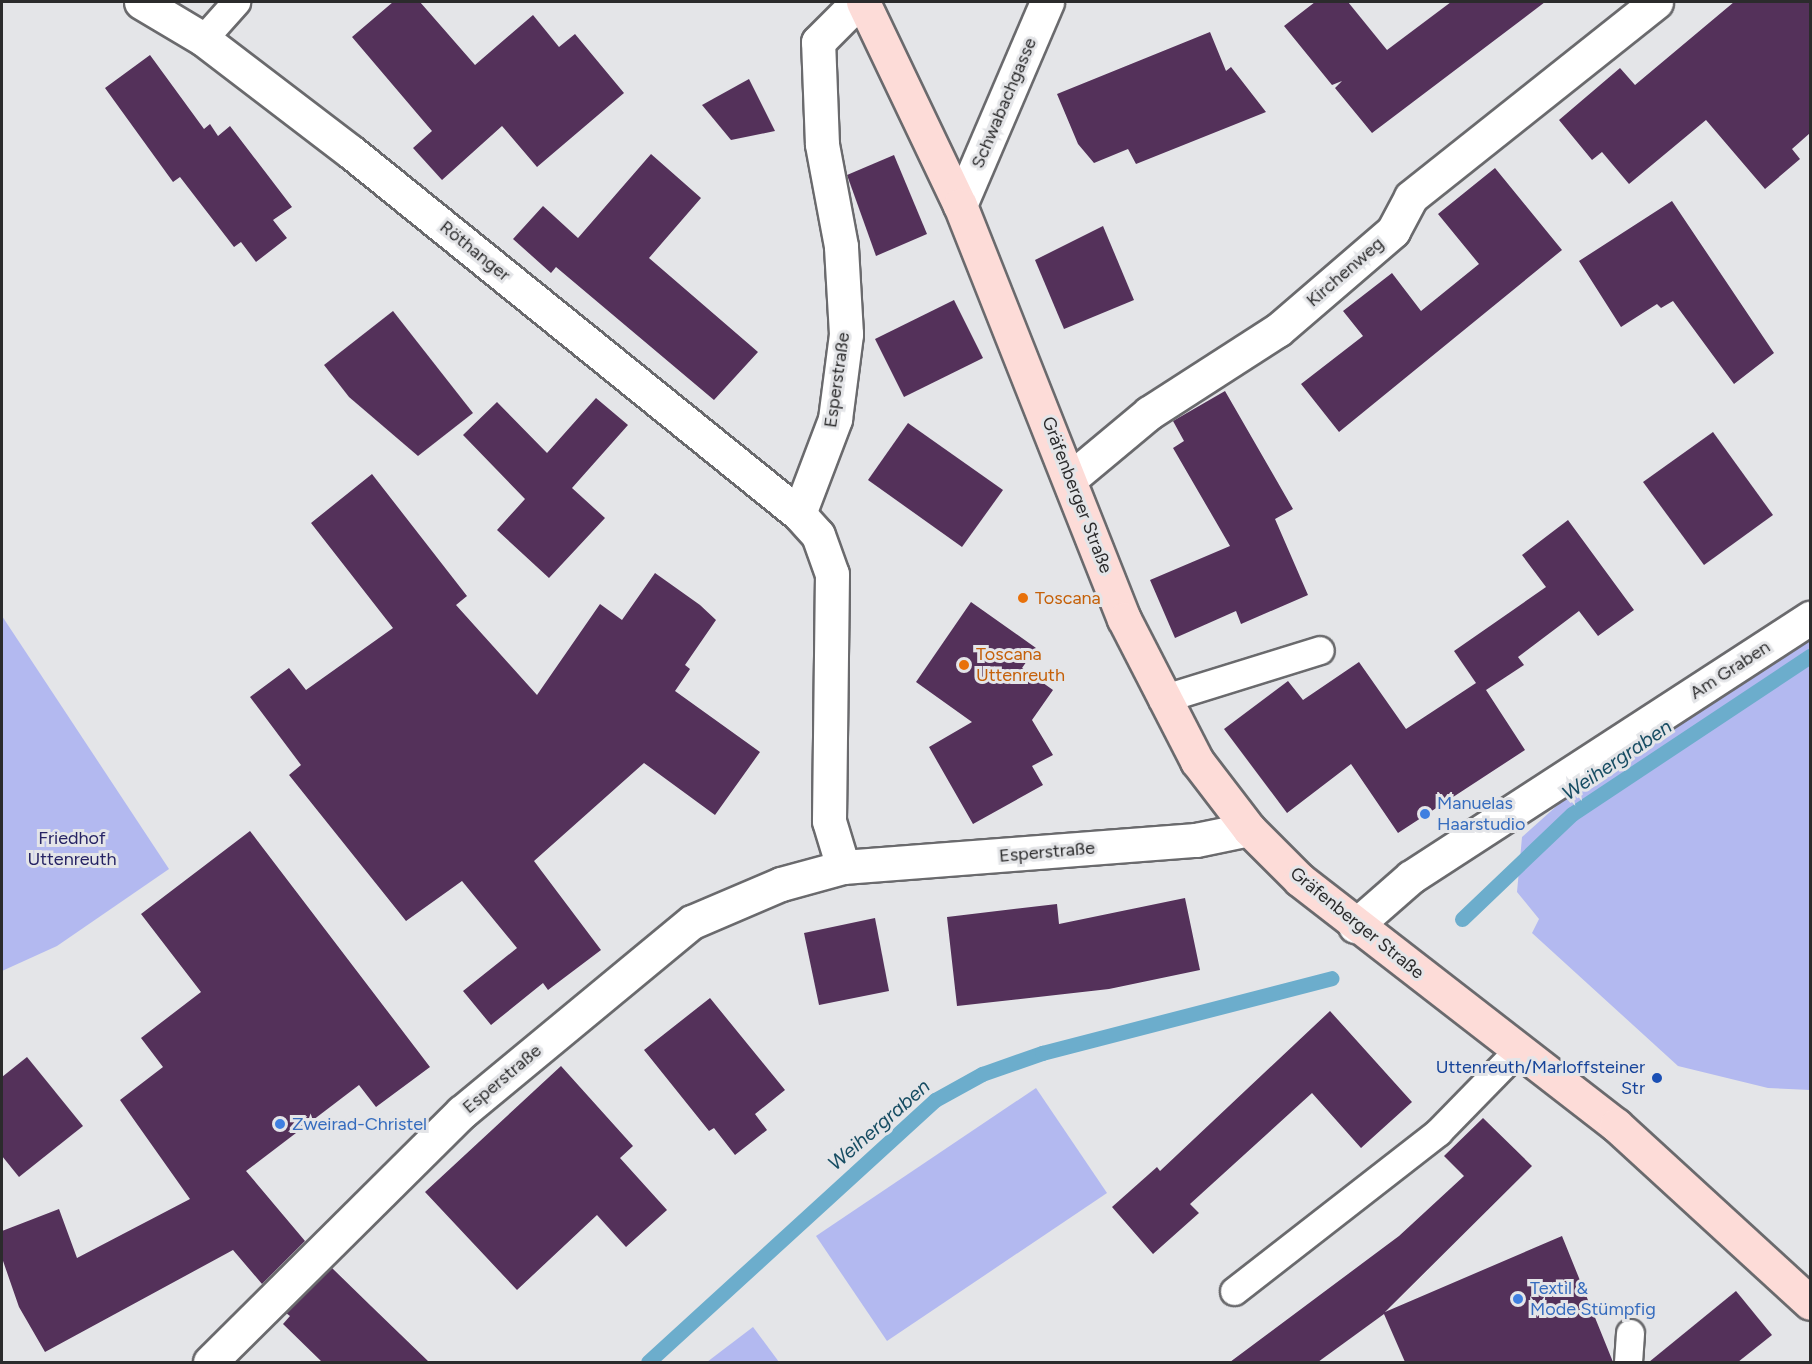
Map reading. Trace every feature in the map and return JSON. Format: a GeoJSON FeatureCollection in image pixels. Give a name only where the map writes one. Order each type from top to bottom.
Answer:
{"type":"FeatureCollection","features":[{"type":"Feature","properties":{"kind":"main road","name":"Gräfenberger Straße"},"geometry":{"type":"LineString","coordinates":[[863,2],[960,205],[1071,478],[1124,619],[1162,699],[1197,761],[1249,829],[1355,926],[1520,1048],[1616,1125],[1810,1303]]}},
{"type":"Feature","properties":{"kind":"street","name":"Röthanger"},"geometry":{"type":"LineString","coordinates":[[141,2],[203,39],[351,152],[799,514]]}},
{"type":"Feature","properties":{"kind":"street","name":"Esperstraße"},"geometry":{"type":"LineString","coordinates":[[799,514],[836,419],[846,334],[841,246],[822,144],[818,42],[858,2]]}},
{"type":"Feature","properties":{"kind":"street","name":"Schwabachgasse"},"geometry":{"type":"LineString","coordinates":[[960,205],[1047,2]]}},
{"type":"Feature","properties":{"kind":"street","name":"Kirchenweg"},"geometry":{"type":"LineString","coordinates":[[1071,478],[1149,413],[1278,330],[1393,231],[1411,197],[1656,2]]}},
{"type":"Feature","properties":{"kind":"street"},"geometry":{"type":"LineString","coordinates":[[799,514],[823,544],[832,574],[829,821],[843,867]]}},
{"type":"Feature","properties":{"kind":"street","name":"Am Graben"},"geometry":{"type":"LineString","coordinates":[[1355,926],[1421,870],[1810,618]]}},
{"type":"Feature","properties":{"kind":"street","name":"Esperstraße"},"geometry":{"type":"LineString","coordinates":[[210,1362],[462,1112],[637,964],[692,922],[781,884],[843,867],[1196,840],[1249,829]]}},
{"type":"Feature","properties":{"kind":"lane"},"geometry":{"type":"LineString","coordinates":[[203,39],[236,2]]}},
{"type":"Feature","properties":{"kind":"lane"},"geometry":{"type":"LineString","coordinates":[[1162,699],[1320,650]]}},
{"type":"Feature","properties":{"kind":"lane"},"geometry":{"type":"LineString","coordinates":[[1234,1291],[1438,1132],[1520,1048]]}},
{"type":"Feature","properties":{"kind":"lane"},"geometry":{"type":"LineString","coordinates":[[1628,1362],[1630,1333]]}},
{"type":"Feature","properties":{"kind":"green space","name":"Friedhof Uttenreuth"},"geometry":{"type":"Polygon","coordinates":[[[2,616],[169,869],[57,946],[2,971],[2,616]]]}},
{"type":"Feature","properties":{"kind":"green space"},"geometry":{"type":"Polygon","coordinates":[[[1810,639],[1810,1090],[1768,1088],[1678,1066],[1532,933],[1539,919],[1517,892],[1522,837],[1560,803],[1810,639]]]}},
{"type":"Feature","properties":{"kind":"green space"},"geometry":{"type":"Polygon","coordinates":[[[1036,1088],[1107,1193],[887,1341],[816,1236],[1036,1088]]]}},
{"type":"Feature","properties":{"kind":"green space"},"geometry":{"type":"Polygon","coordinates":[[[753,1327],[779,1362],[707,1362],[753,1327]]]}},
{"type":"Feature","properties":{"kind":"building"},"geometry":{"type":"Polygon","coordinates":[[[393,2],[420,2],[475,65],[533,15],[559,47],[575,34],[624,93],[537,167],[502,126],[442,180],[413,148],[432,131],[352,37],[393,2]]]}},
{"type":"Feature","properties":{"kind":"building"},"geometry":{"type":"Polygon","coordinates":[[[1315,2],[1348,2],[1387,50],[1451,2],[1545,2],[1372,133],[1335,88],[1342,81],[1332,85],[1284,26],[1315,2]]]}},
{"type":"Feature","properties":{"kind":"building"},"geometry":{"type":"Polygon","coordinates":[[[1734,2],[1810,2],[1810,133],[1792,149],[1800,159],[1765,189],[1706,120],[1629,184],[1602,152],[1592,160],[1559,120],[1620,68],[1635,85],[1734,2]]]}},
{"type":"Feature","properties":{"kind":"building"},"geometry":{"type":"Polygon","coordinates":[[[1210,32],[1226,71],[1231,67],[1266,112],[1136,164],[1128,149],[1094,163],[1078,144],[1057,94],[1210,32]]]}},
{"type":"Feature","properties":{"kind":"building"},"geometry":{"type":"Polygon","coordinates":[[[150,55],[204,129],[210,124],[218,136],[230,126],[292,207],[273,220],[287,238],[256,262],[241,242],[234,247],[180,177],[173,182],[105,88],[150,55]]]}},
{"type":"Feature","properties":{"kind":"building"},"geometry":{"type":"Polygon","coordinates":[[[749,79],[775,131],[731,140],[702,105],[749,79]]]}},
{"type":"Feature","properties":{"kind":"building"},"geometry":{"type":"Polygon","coordinates":[[[651,154],[701,198],[649,258],[758,352],[714,400],[556,267],[551,273],[513,239],[543,206],[578,238],[651,154]]]}},
{"type":"Feature","properties":{"kind":"building"},"geometry":{"type":"Polygon","coordinates":[[[894,155],[927,234],[876,256],[847,175],[894,155]]]}},
{"type":"Feature","properties":{"kind":"building"},"geometry":{"type":"Polygon","coordinates":[[[1495,168],[1562,250],[1339,432],[1301,384],[1363,336],[1343,311],[1392,273],[1421,311],[1479,264],[1438,214],[1495,168]]]}},
{"type":"Feature","properties":{"kind":"building"},"geometry":{"type":"Polygon","coordinates":[[[1672,201],[1774,353],[1734,384],[1673,301],[1661,308],[1657,304],[1621,327],[1579,261],[1672,201]]]}},
{"type":"Feature","properties":{"kind":"building"},"geometry":{"type":"Polygon","coordinates":[[[1103,226],[1134,300],[1064,329],[1035,260],[1103,226]]]}},
{"type":"Feature","properties":{"kind":"building"},"geometry":{"type":"Polygon","coordinates":[[[954,300],[983,358],[904,397],[875,339],[954,300]]]}},
{"type":"Feature","properties":{"kind":"building"},"geometry":{"type":"Polygon","coordinates":[[[393,311],[473,413],[418,456],[349,397],[324,365],[393,311]]]}},
{"type":"Feature","properties":{"kind":"building"},"geometry":{"type":"Polygon","coordinates":[[[1225,391],[1293,509],[1275,519],[1308,595],[1241,624],[1236,611],[1175,638],[1150,580],[1230,546],[1173,448],[1184,441],[1173,421],[1225,391]]]}},
{"type":"Feature","properties":{"kind":"building"},"geometry":{"type":"Polygon","coordinates":[[[596,398],[628,425],[572,488],[605,518],[549,578],[497,530],[525,499],[463,435],[497,402],[547,453],[596,398]]]}},
{"type":"Feature","properties":{"kind":"building"},"geometry":{"type":"Polygon","coordinates":[[[908,423],[1003,490],[962,547],[868,480],[908,423]]]}},
{"type":"Feature","properties":{"kind":"building"},"geometry":{"type":"Polygon","coordinates":[[[1713,432],[1773,515],[1704,565],[1643,482],[1713,432]]]}},
{"type":"Feature","properties":{"kind":"building"},"geometry":{"type":"Polygon","coordinates":[[[372,474],[467,596],[456,605],[537,695],[600,604],[622,620],[655,573],[700,605],[716,620],[685,665],[690,669],[675,691],[760,752],[715,815],[644,763],[534,861],[601,950],[548,990],[543,983],[491,1025],[463,991],[517,948],[462,881],[406,921],[289,775],[301,765],[250,697],[289,668],[306,690],[393,628],[311,523],[372,474]]]}},
{"type":"Feature","properties":{"kind":"building"},"geometry":{"type":"Polygon","coordinates":[[[1568,520],[1634,610],[1598,636],[1579,611],[1518,657],[1524,665],[1486,690],[1525,750],[1398,833],[1351,764],[1287,813],[1224,729],[1288,681],[1303,700],[1359,662],[1406,729],[1476,683],[1454,651],[1546,587],[1522,555],[1568,520]]]}},
{"type":"Feature","properties":{"kind":"building"},"geometry":{"type":"Polygon","coordinates":[[[971,602],[1036,648],[1022,668],[1053,690],[1032,720],[1053,755],[1032,766],[1043,785],[973,824],[929,747],[972,722],[916,682],[971,602]]]}},
{"type":"Feature","properties":{"kind":"building"},"geometry":{"type":"Polygon","coordinates":[[[250,831],[430,1067],[376,1107],[359,1085],[246,1171],[305,1241],[262,1284],[233,1250],[45,1352],[19,1307],[2,1258],[2,1231],[59,1209],[77,1258],[190,1199],[120,1100],[163,1067],[141,1038],[201,992],[141,914],[250,831]]]}},
{"type":"Feature","properties":{"kind":"building"},"geometry":{"type":"Polygon","coordinates":[[[1185,898],[1200,970],[1109,989],[957,1006],[947,917],[1057,904],[1059,924],[1185,898]]]}},
{"type":"Feature","properties":{"kind":"building"},"geometry":{"type":"Polygon","coordinates":[[[875,918],[889,991],[819,1005],[804,933],[875,918]]]}},
{"type":"Feature","properties":{"kind":"building"},"geometry":{"type":"Polygon","coordinates":[[[710,998],[785,1090],[755,1114],[767,1130],[735,1155],[714,1128],[709,1131],[644,1050],[710,998]]]}},
{"type":"Feature","properties":{"kind":"building"},"geometry":{"type":"Polygon","coordinates":[[[1330,1011],[1412,1102],[1361,1148],[1312,1093],[1190,1204],[1199,1213],[1153,1254],[1112,1207],[1157,1167],[1160,1171],[1330,1011]]]}},
{"type":"Feature","properties":{"kind":"building"},"geometry":{"type":"Polygon","coordinates":[[[27,1057],[83,1126],[19,1177],[2,1156],[2,1077],[27,1057]]]}},
{"type":"Feature","properties":{"kind":"building"},"geometry":{"type":"Polygon","coordinates":[[[561,1066],[633,1146],[620,1158],[667,1210],[626,1247],[597,1215],[517,1290],[425,1192],[561,1066]]]}},
{"type":"Feature","properties":{"kind":"building"},"geometry":{"type":"Polygon","coordinates":[[[1483,1118],[1532,1166],[1385,1312],[1562,1236],[1613,1362],[1405,1362],[1384,1314],[1318,1362],[1230,1362],[1399,1236],[1464,1176],[1444,1156],[1483,1118]]]}},
{"type":"Feature","properties":{"kind":"building"},"geometry":{"type":"Polygon","coordinates":[[[332,1268],[429,1362],[322,1362],[283,1324],[290,1316],[286,1313],[332,1268]]]}},
{"type":"Feature","properties":{"kind":"building"},"geometry":{"type":"Polygon","coordinates":[[[1736,1291],[1772,1335],[1738,1362],[1649,1362],[1736,1291]]]}},
{"type":"Feature","properties":{"kind":"waterway","name":"Weihergraben"},"geometry":{"type":"LineString","coordinates":[[1462,919],[1572,814],[1810,656]]}},
{"type":"Feature","properties":{"kind":"waterway","name":"Weihergraben"},"geometry":{"type":"LineString","coordinates":[[648,1362],[935,1100],[982,1074],[1042,1053],[1331,978]]}},
{"type":"Feature","properties":{"kind":"place","name":"Toscana"},"geometry":{"type":"Point","coordinates":[1023,598]}},
{"type":"Feature","properties":{"kind":"place","name":"Toscana Uttenreuth"},"geometry":{"type":"Point","coordinates":[964,665]}},
{"type":"Feature","properties":{"kind":"place","name":"Manuelas Haarstudio"},"geometry":{"type":"Point","coordinates":[1425,814]}},
{"type":"Feature","properties":{"kind":"place","name":"Uttenreuth/Marloffsteiner Str"},"geometry":{"type":"Point","coordinates":[1657,1078]}},
{"type":"Feature","properties":{"kind":"place","name":"Zweirad-Christel"},"geometry":{"type":"Point","coordinates":[280,1124]}},
{"type":"Feature","properties":{"kind":"place","name":"Textil & Mode Stümpfig"},"geometry":{"type":"Point","coordinates":[1518,1299]}}]}
